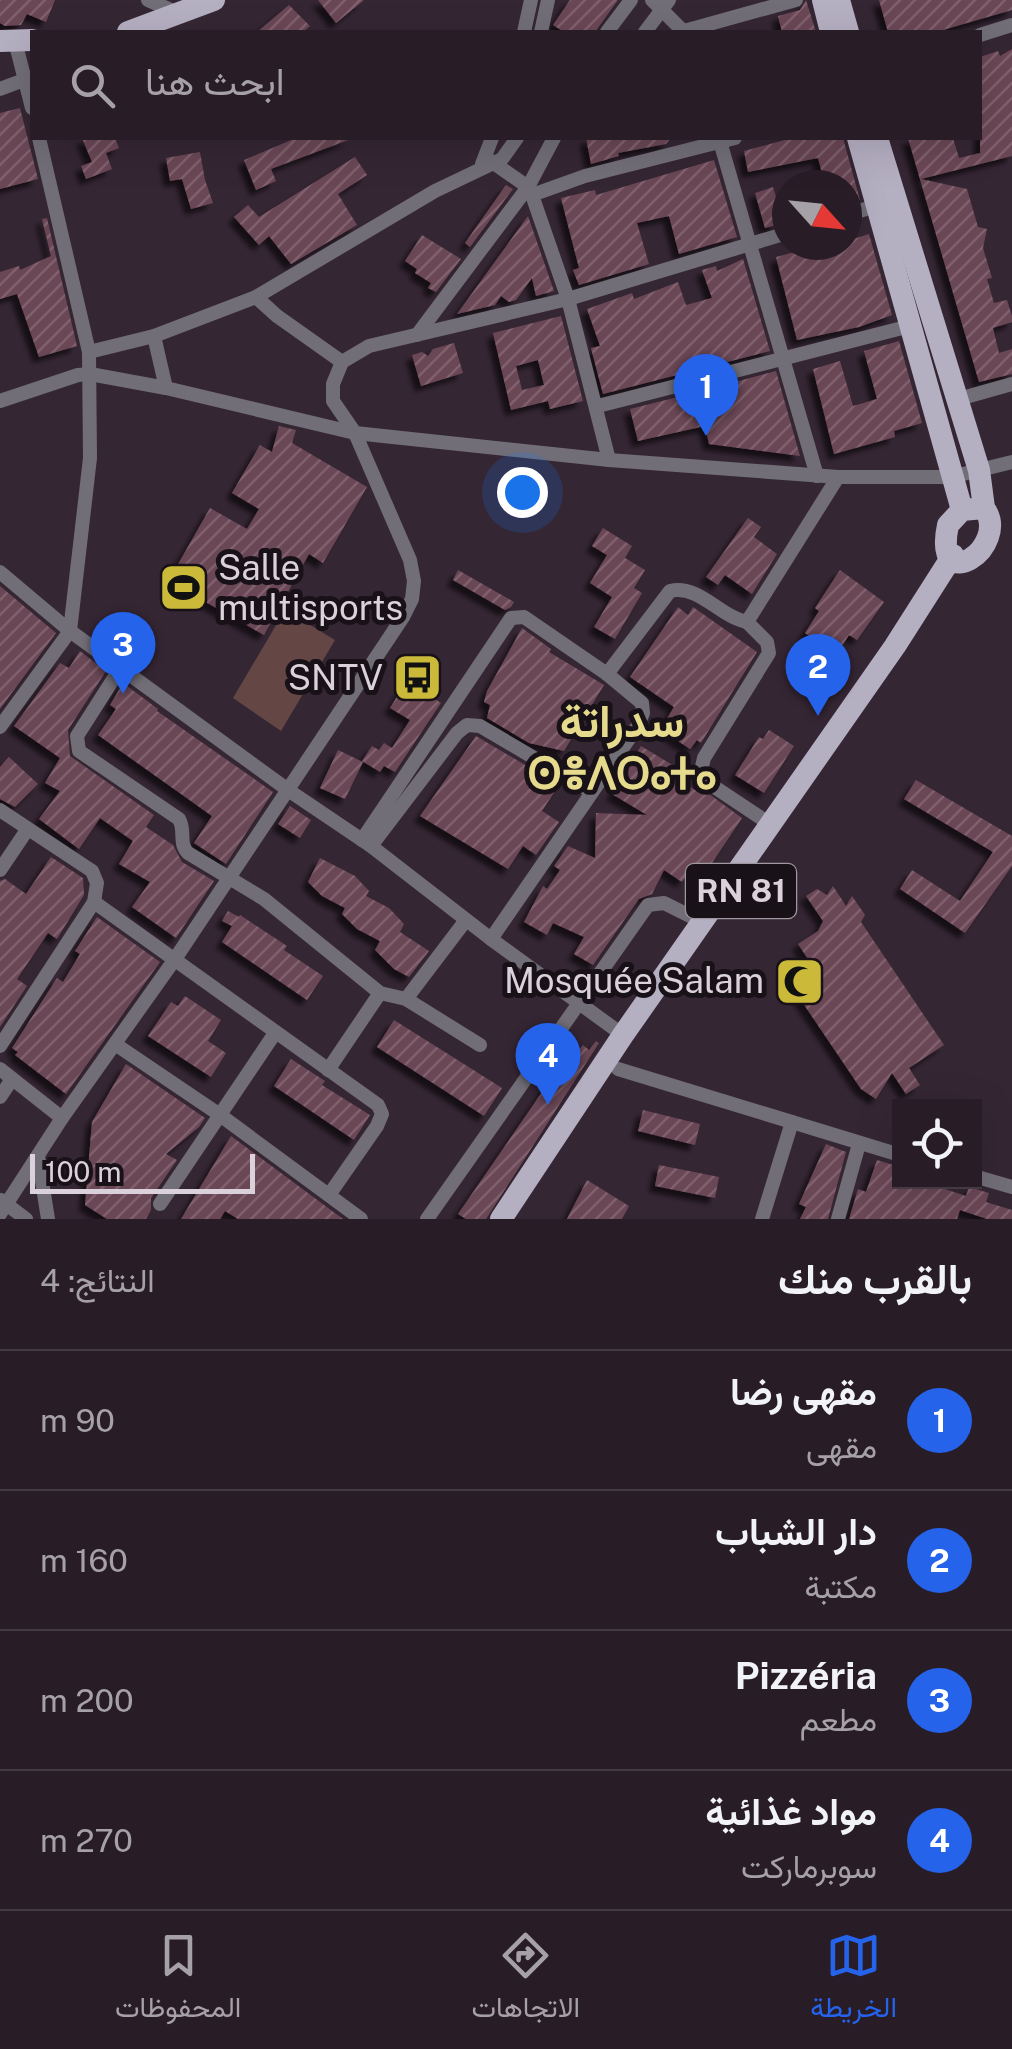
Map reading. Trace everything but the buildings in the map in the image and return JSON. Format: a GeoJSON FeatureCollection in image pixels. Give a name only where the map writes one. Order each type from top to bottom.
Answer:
{"type":"FeatureCollection","features":[{"type":"Feature","properties":{"kind":"main road"},"geometry":{"type":"LineString","coordinates":[[134,30],[214,0]]}},
{"type":"Feature","properties":{"kind":"main road"},"geometry":{"type":"LineString","coordinates":[[823,0],[830,30]]}},
{"type":"Feature","properties":{"kind":"main road"},"geometry":{"type":"LineString","coordinates":[[839,0],[847,30]]}},
{"type":"Feature","properties":{"kind":"main road"},"geometry":{"type":"LineString","coordinates":[[859,140],[951,477],[973,509],[999,520],[1003,539],[1000,548],[986,562],[960,559]]}},
{"type":"Feature","properties":{"kind":"main road"},"geometry":{"type":"LineString","coordinates":[[878,140],[979,470],[973,509]]}},
{"type":"Feature","properties":{"kind":"main road"},"geometry":{"type":"LineString","coordinates":[[960,559],[946,536],[954,516],[973,509]]}},
{"type":"Feature","properties":{"kind":"main road"},"geometry":{"type":"LineString","coordinates":[[501,1219],[623,1035],[960,559]]}},
{"type":"Feature","properties":{"kind":"main road","name":"RN 81"},"geometry":{"type":"LineString","coordinates":[[516,1219],[926,626],[960,559]]}},
{"type":"Feature","properties":{"kind":"street"},"geometry":{"type":"LineString","coordinates":[[148,0],[181,14]]}},
{"type":"Feature","properties":{"kind":"street"},"geometry":{"type":"LineString","coordinates":[[524,30],[531,0]]}},
{"type":"Feature","properties":{"kind":"street"},"geometry":{"type":"LineString","coordinates":[[541,30],[548,0]]}},
{"type":"Feature","properties":{"kind":"street"},"geometry":{"type":"LineString","coordinates":[[608,30],[630,0]]}},
{"type":"Feature","properties":{"kind":"street"},"geometry":{"type":"LineString","coordinates":[[691,30],[796,0]]}},
{"type":"Feature","properties":{"kind":"street"},"geometry":{"type":"LineString","coordinates":[[646,30],[661,3],[682,30]]}},
{"type":"Feature","properties":{"kind":"street"},"geometry":{"type":"LineString","coordinates":[[982,34],[1012,25]]}},
{"type":"Feature","properties":{"kind":"street"},"geometry":{"type":"LineString","coordinates":[[0,89],[29,78],[16,41]]}},
{"type":"Feature","properties":{"kind":"street"},"geometry":{"type":"LineString","coordinates":[[0,727],[70,630],[90,458],[90,352],[40,140]]}},
{"type":"Feature","properties":{"kind":"street"},"geometry":{"type":"LineString","coordinates":[[487,163],[492,140]]}},
{"type":"Feature","properties":{"kind":"street"},"geometry":{"type":"LineString","coordinates":[[90,352],[154,336],[256,297],[510,151],[516,140]]}},
{"type":"Feature","properties":{"kind":"street"},"geometry":{"type":"LineString","coordinates":[[417,335],[530,191],[553,140]]}},
{"type":"Feature","properties":{"kind":"street"},"geometry":{"type":"LineString","coordinates":[[530,191],[721,140]]}},
{"type":"Feature","properties":{"kind":"street"},"geometry":{"type":"LineString","coordinates":[[725,140],[748,245],[816,476]]}},
{"type":"Feature","properties":{"kind":"street"},"geometry":{"type":"LineString","coordinates":[[487,163],[530,191],[568,299],[609,460]]}},
{"type":"Feature","properties":{"kind":"street"},"geometry":{"type":"LineString","coordinates":[[862,210],[878,205]]}},
{"type":"Feature","properties":{"kind":"street"},"geometry":{"type":"LineString","coordinates":[[26,1219],[3,1206],[175,958],[412,599],[410,560],[355,432],[334,400],[332,384],[342,362],[369,346],[568,299],[772,238]]}},
{"type":"Feature","properties":{"kind":"street"},"geometry":{"type":"LineString","coordinates":[[256,297],[342,362]]}},
{"type":"Feature","properties":{"kind":"street"},"geometry":{"type":"LineString","coordinates":[[598,406],[910,326]]}},
{"type":"Feature","properties":{"kind":"street"},"geometry":{"type":"LineString","coordinates":[[154,336],[166,388]]}},
{"type":"Feature","properties":{"kind":"street"},"geometry":{"type":"LineString","coordinates":[[0,401],[90,374],[355,432],[609,460],[838,477],[951,477],[1012,462]]}},
{"type":"Feature","properties":{"kind":"street"},"geometry":{"type":"LineString","coordinates":[[956,400],[1012,384]]}},
{"type":"Feature","properties":{"kind":"street"},"geometry":{"type":"LineString","coordinates":[[747,622],[838,477]]}},
{"type":"Feature","properties":{"kind":"street"},"geometry":{"type":"LineString","coordinates":[[0,572],[70,630],[366,843],[623,1035]]}},
{"type":"Feature","properties":{"kind":"street"},"geometry":{"type":"LineString","coordinates":[[607,674],[670,591],[690,591],[726,615],[747,622],[766,642],[769,652],[704,758],[701,771],[710,784],[770,824]]}},
{"type":"Feature","properties":{"kind":"street"},"geometry":{"type":"LineString","coordinates":[[366,843],[511,618],[524,617],[607,674],[642,703],[644,714],[490,939]]}},
{"type":"Feature","properties":{"kind":"street"},"geometry":{"type":"LineString","coordinates":[[122,667],[78,736],[78,751],[179,819],[184,827],[184,850],[264,899],[380,992],[406,998],[480,1046]]}},
{"type":"Feature","properties":{"kind":"street"},"geometry":{"type":"LineString","coordinates":[[366,843],[467,726],[480,726],[592,792]]}},
{"type":"Feature","properties":{"kind":"street"},"geometry":{"type":"LineString","coordinates":[[0,810],[92,871],[97,883],[94,902],[0,1046]]}},
{"type":"Feature","properties":{"kind":"street"},"geometry":{"type":"LineString","coordinates":[[0,870],[28,830]]}},
{"type":"Feature","properties":{"kind":"street"},"geometry":{"type":"LineString","coordinates":[[94,902],[371,1098],[382,1114],[377,1126],[329,1195]]}},
{"type":"Feature","properties":{"kind":"street"},"geometry":{"type":"LineString","coordinates":[[427,1219],[582,1004],[648,905],[664,903],[702,922]]}},
{"type":"Feature","properties":{"kind":"street"},"geometry":{"type":"LineString","coordinates":[[406,998],[466,920]]}},
{"type":"Feature","properties":{"kind":"street"},"geometry":{"type":"LineString","coordinates":[[328,1070],[380,992]]}},
{"type":"Feature","properties":{"kind":"street"},"geometry":{"type":"LineString","coordinates":[[160,1204],[276,1034]]}},
{"type":"Feature","properties":{"kind":"street"},"geometry":{"type":"LineString","coordinates":[[115,1044],[220,1115],[361,1219]]}},
{"type":"Feature","properties":{"kind":"street"},"geometry":{"type":"LineString","coordinates":[[618,1069],[892,1153]]}},
{"type":"Feature","properties":{"kind":"street"},"geometry":{"type":"LineString","coordinates":[[0,1096],[6,1074],[62,1118]]}},
{"type":"Feature","properties":{"kind":"street"},"geometry":{"type":"LineString","coordinates":[[762,1219],[792,1122]]}},
{"type":"Feature","properties":{"kind":"street"},"geometry":{"type":"LineString","coordinates":[[838,1219],[859,1144]]}},
{"type":"Feature","properties":{"kind":"street"},"geometry":{"type":"LineString","coordinates":[[38,1156],[48,1219]]}},
{"type":"Feature","properties":{"kind":"street"},"geometry":{"type":"LineString","coordinates":[[982,1178],[1012,1187]]}},
{"type":"Feature","properties":{"kind":"shaded area"},"geometry":{"type":"Polygon","coordinates":[[[285,610],[335,640],[281,731],[233,698],[285,610]]]}},
{"type":"Feature","properties":{"kind":"place","name":"مقهى رضا"},"geometry":{"type":"Point","coordinates":[706,436]}},
{"type":"Feature","properties":{"kind":"place","name":"Salle multisports"},"geometry":{"type":"Point","coordinates":[183,588]}},
{"type":"Feature","properties":{"kind":"place","name":"SNTV"},"geometry":{"type":"Point","coordinates":[418,678]}},
{"type":"Feature","properties":{"kind":"place","name":"Pizzéria"},"geometry":{"type":"Point","coordinates":[123,694]}},
{"type":"Feature","properties":{"kind":"place","name":"دار الشباب"},"geometry":{"type":"Point","coordinates":[818,716]}},
{"type":"Feature","properties":{"kind":"place","name":"Mosquée Salam"},"geometry":{"type":"Point","coordinates":[799,981]}},
{"type":"Feature","properties":{"kind":"place","name":"مواد غذائية"},"geometry":{"type":"Point","coordinates":[548,1105]}},
{"type":"Feature","properties":{"kind":"district","name":"سدراتة ⵙⴻⴷⵔⴰⵜⴰ"},"geometry":{"type":"Point","coordinates":[622,747]}}]}
